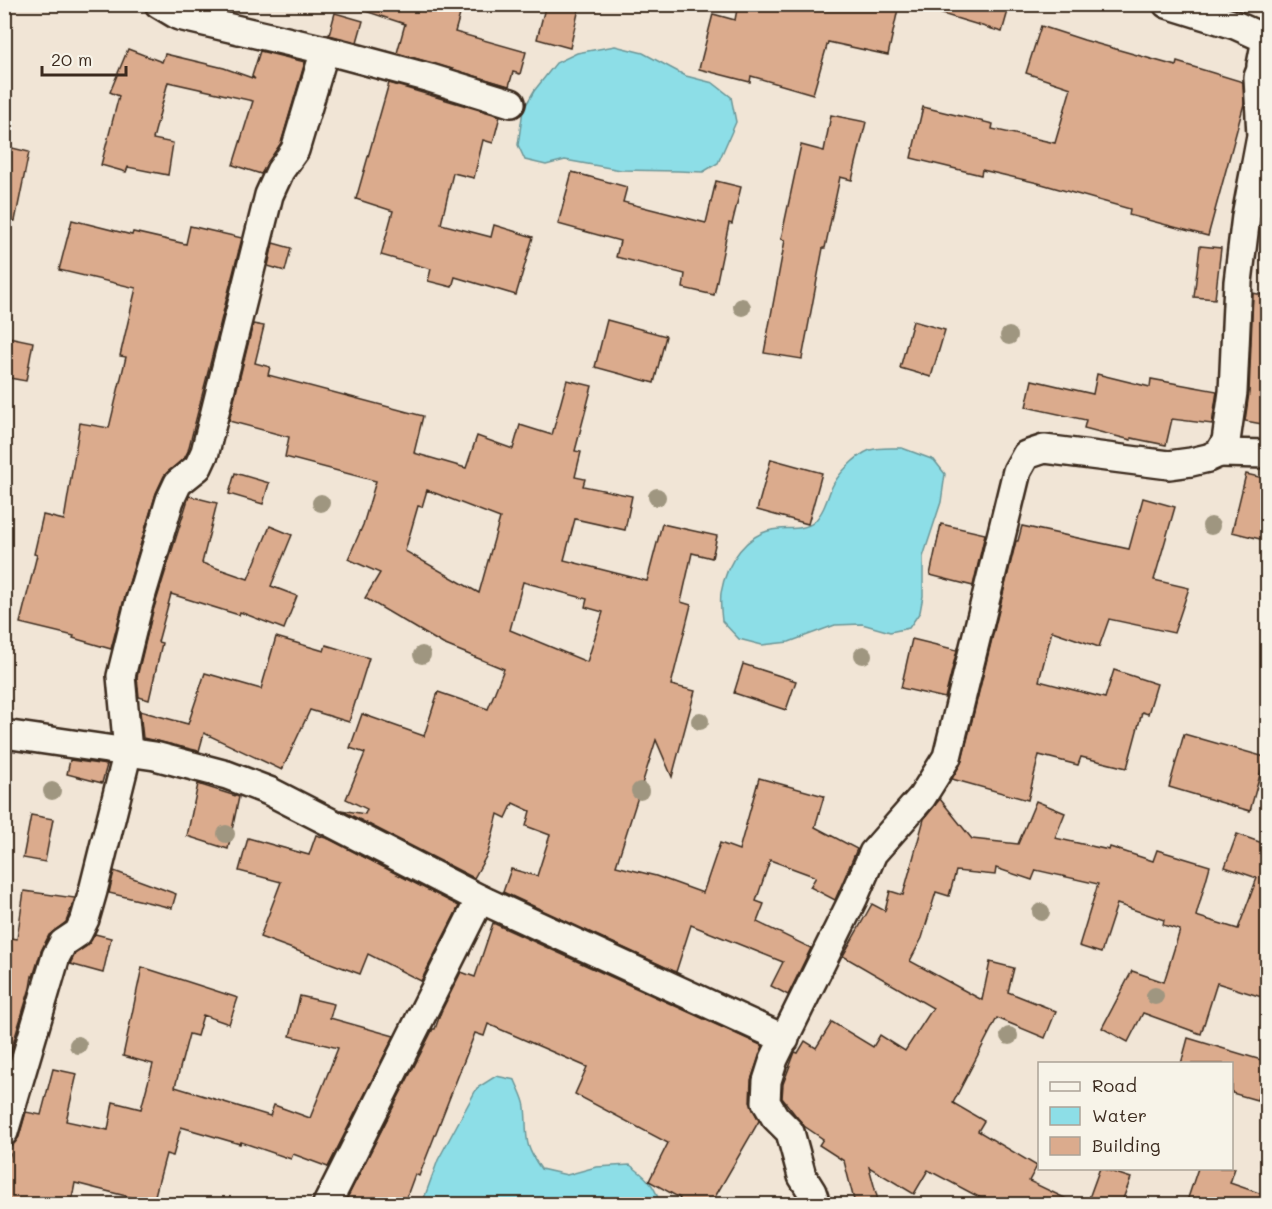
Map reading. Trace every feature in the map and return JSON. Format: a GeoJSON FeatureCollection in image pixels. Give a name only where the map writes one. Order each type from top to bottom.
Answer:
{"type":"FeatureCollection","features":[{"type":"Feature","properties":{"kind":"street"},"geometry":{"type":"LineString","coordinates":[[159,4],[178,16],[325,50],[430,78],[511,103]]}},
{"type":"Feature","properties":{"kind":"street"},"geometry":{"type":"LineString","coordinates":[[1167,4],[1234,25],[1266,39],[1261,136],[1246,216],[1238,282],[1233,392],[1226,441],[1219,453]]}},
{"type":"Feature","properties":{"kind":"street"},"geometry":{"type":"LineString","coordinates":[[4,1132],[56,956],[63,943],[78,933],[85,918],[128,751],[123,718],[121,676],[170,500],[178,483],[198,467],[204,452],[268,195],[280,171],[295,150],[325,50]]}},
{"type":"Feature","properties":{"kind":"street"},"geometry":{"type":"LineString","coordinates":[[1263,79],[1268,52]]}},
{"type":"Feature","properties":{"kind":"street"},"geometry":{"type":"LineString","coordinates":[[816,1204],[802,1176],[790,1132],[775,1117],[766,1102],[767,1081],[774,1059],[854,897],[873,853],[922,797],[947,757],[1017,471],[1026,455],[1044,449],[1169,465],[1191,462],[1219,453],[1268,454]]}},
{"type":"Feature","properties":{"kind":"street"},"geometry":{"type":"LineString","coordinates":[[4,734],[128,751],[194,765],[269,791],[480,899],[784,1039]]}},
{"type":"Feature","properties":{"kind":"street"},"geometry":{"type":"LineString","coordinates":[[327,1204],[480,899]]}},
{"type":"Feature","properties":{"kind":"water"},"geometry":{"type":"Polygon","coordinates":[[[615,46],[643,53],[686,76],[713,83],[731,97],[736,122],[718,163],[703,172],[621,170],[565,160],[546,165],[525,160],[518,145],[523,110],[534,91],[556,63],[577,53],[615,46]]]}},
{"type":"Feature","properties":{"kind":"water"},"geometry":{"type":"Polygon","coordinates":[[[902,448],[934,460],[945,474],[941,502],[923,557],[923,596],[920,612],[909,628],[890,632],[862,624],[835,625],[789,642],[762,645],[739,639],[722,621],[721,593],[728,571],[740,550],[748,542],[768,531],[810,525],[822,511],[831,489],[847,466],[870,450],[902,448]]]}},
{"type":"Feature","properties":{"kind":"water"},"geometry":{"type":"Polygon","coordinates":[[[496,1076],[515,1080],[524,1104],[528,1145],[541,1169],[567,1175],[596,1167],[630,1165],[653,1186],[659,1204],[422,1204],[438,1160],[477,1088],[496,1076]]]}},
{"type":"Feature","properties":{"kind":"building"},"geometry":{"type":"Polygon","coordinates":[[[359,4],[463,4],[455,32],[526,52],[520,74],[513,72],[509,86],[397,53],[405,24],[359,9],[359,4]]]}},
{"type":"Feature","properties":{"kind":"building"},"geometry":{"type":"Polygon","coordinates":[[[546,4],[580,4],[570,48],[537,39],[546,4]]]}},
{"type":"Feature","properties":{"kind":"building"},"geometry":{"type":"Polygon","coordinates":[[[738,4],[878,4],[898,9],[888,55],[828,42],[813,94],[751,76],[750,82],[699,69],[713,14],[735,20],[738,4]]]}},
{"type":"Feature","properties":{"kind":"building"},"geometry":{"type":"Polygon","coordinates":[[[930,4],[1010,4],[1002,32],[929,10],[930,4]]]}},
{"type":"Feature","properties":{"kind":"building"},"geometry":{"type":"Polygon","coordinates":[[[335,13],[363,21],[357,42],[329,35],[335,13]]]}},
{"type":"Feature","properties":{"kind":"building"},"geometry":{"type":"Polygon","coordinates":[[[1041,26],[1176,66],[1177,62],[1243,82],[1244,104],[1208,236],[1129,215],[1130,209],[1038,183],[982,170],[981,175],[911,158],[923,107],[993,124],[992,129],[1055,143],[1071,88],[1026,73],[1041,26]]]}},
{"type":"Feature","properties":{"kind":"building"},"geometry":{"type":"Polygon","coordinates":[[[128,49],[162,62],[165,54],[224,68],[255,79],[252,76],[260,51],[305,62],[281,143],[261,174],[233,165],[253,101],[168,82],[153,139],[173,143],[168,175],[128,167],[126,172],[101,165],[119,96],[110,92],[128,49]]]}},
{"type":"Feature","properties":{"kind":"building"},"geometry":{"type":"Polygon","coordinates":[[[389,83],[500,116],[493,143],[483,140],[474,178],[453,173],[441,224],[491,237],[494,225],[533,237],[516,295],[455,277],[452,287],[428,281],[431,269],[381,255],[393,211],[356,199],[389,83]]]}},
{"type":"Feature","properties":{"kind":"building"},"geometry":{"type":"Polygon","coordinates":[[[831,115],[866,122],[852,180],[840,177],[825,248],[823,248],[802,359],[764,353],[785,240],[781,239],[801,145],[824,151],[831,115]]]}},
{"type":"Feature","properties":{"kind":"building"},"geometry":{"type":"Polygon","coordinates":[[[4,146],[29,152],[15,221],[4,220],[4,146]]]}},
{"type":"Feature","properties":{"kind":"building"},"geometry":{"type":"Polygon","coordinates":[[[572,172],[627,187],[623,202],[706,223],[716,181],[741,187],[732,224],[729,223],[714,295],[683,288],[685,274],[616,257],[620,241],[558,224],[572,172]]]}},
{"type":"Feature","properties":{"kind":"building"},"geometry":{"type":"Polygon","coordinates":[[[72,220],[132,235],[133,232],[186,244],[190,226],[242,238],[188,451],[185,457],[164,476],[156,493],[111,649],[73,638],[74,636],[20,623],[37,555],[34,554],[43,515],[64,520],[80,423],[109,428],[126,357],[120,356],[136,288],[59,270],[72,220]]]}},
{"type":"Feature","properties":{"kind":"building"},"geometry":{"type":"Polygon","coordinates":[[[273,243],[291,248],[285,271],[268,266],[273,243]]]}},
{"type":"Feature","properties":{"kind":"building"},"geometry":{"type":"Polygon","coordinates":[[[1200,246],[1221,248],[1215,299],[1194,297],[1200,246]]]}},
{"type":"Feature","properties":{"kind":"building"},"geometry":{"type":"Polygon","coordinates":[[[1253,293],[1268,296],[1268,425],[1245,421],[1249,393],[1253,293]]]}},
{"type":"Feature","properties":{"kind":"building"},"geometry":{"type":"Polygon","coordinates":[[[607,320],[666,336],[654,383],[595,367],[607,320]]]}},
{"type":"Feature","properties":{"kind":"building"},"geometry":{"type":"Polygon","coordinates":[[[913,321],[945,330],[931,377],[900,368],[913,321]]]}},
{"type":"Feature","properties":{"kind":"building"},"geometry":{"type":"Polygon","coordinates":[[[253,324],[264,326],[255,363],[270,367],[268,375],[423,416],[414,453],[466,468],[477,436],[513,449],[520,425],[552,435],[567,380],[592,386],[575,451],[581,452],[575,477],[585,479],[583,486],[632,496],[625,530],[575,519],[564,560],[647,581],[662,524],[717,536],[712,558],[692,553],[681,602],[691,605],[671,685],[695,691],[672,777],[656,740],[616,866],[656,876],[703,893],[720,843],[739,850],[759,778],[824,796],[815,827],[857,849],[835,900],[810,887],[816,877],[770,860],[756,901],[764,904],[757,922],[811,948],[788,995],[771,986],[783,962],[691,925],[676,972],[503,892],[511,869],[537,876],[550,835],[526,826],[530,811],[513,803],[506,818],[498,814],[488,853],[474,878],[341,810],[365,814],[367,809],[346,799],[365,753],[350,748],[362,714],[424,736],[438,692],[488,709],[504,669],[443,644],[365,598],[380,573],[348,559],[363,525],[376,481],[285,457],[289,437],[229,421],[253,324]],[[427,490],[422,507],[418,506],[405,551],[479,593],[500,518],[427,490]],[[523,582],[510,630],[587,662],[603,612],[585,607],[587,599],[523,582]]]}},
{"type":"Feature","properties":{"kind":"building"},"geometry":{"type":"Polygon","coordinates":[[[4,336],[33,342],[26,381],[4,377],[4,336]]]}},
{"type":"Feature","properties":{"kind":"building"},"geometry":{"type":"Polygon","coordinates":[[[1097,374],[1150,387],[1151,379],[1217,391],[1212,424],[1172,419],[1166,445],[1131,438],[1131,440],[1084,428],[1086,420],[1026,407],[1032,380],[1093,394],[1097,374]]]}},
{"type":"Feature","properties":{"kind":"building"},"geometry":{"type":"Polygon","coordinates":[[[771,459],[822,473],[808,524],[757,510],[771,459]]]}},
{"type":"Feature","properties":{"kind":"building"},"geometry":{"type":"Polygon","coordinates":[[[235,473],[269,483],[263,504],[229,494],[235,473]]]}},
{"type":"Feature","properties":{"kind":"building"},"geometry":{"type":"Polygon","coordinates":[[[1246,474],[1268,479],[1268,541],[1232,532],[1246,474]]]}},
{"type":"Feature","properties":{"kind":"building"},"geometry":{"type":"Polygon","coordinates":[[[189,496],[217,503],[202,563],[248,579],[270,526],[292,535],[271,586],[297,596],[284,629],[240,612],[239,615],[171,594],[158,642],[162,643],[149,700],[139,697],[137,677],[153,611],[189,496]]]}},
{"type":"Feature","properties":{"kind":"building"},"geometry":{"type":"Polygon","coordinates":[[[1143,498],[1175,507],[1154,580],[1189,588],[1174,633],[1109,619],[1099,647],[1052,631],[1039,681],[1105,698],[1114,670],[1157,684],[1148,714],[1142,712],[1127,768],[1081,757],[1078,765],[1039,755],[1028,800],[952,779],[962,761],[1016,541],[1018,541],[1022,526],[1129,549],[1143,498]]]}},
{"type":"Feature","properties":{"kind":"building"},"geometry":{"type":"Polygon","coordinates":[[[941,524],[985,534],[973,586],[930,575],[941,524]]]}},
{"type":"Feature","properties":{"kind":"building"},"geometry":{"type":"Polygon","coordinates":[[[276,637],[324,651],[326,645],[369,658],[349,722],[310,710],[282,770],[204,733],[199,751],[143,738],[140,711],[188,724],[205,673],[261,689],[276,637]]]}},
{"type":"Feature","properties":{"kind":"building"},"geometry":{"type":"Polygon","coordinates":[[[912,639],[957,650],[945,698],[901,688],[912,639]]]}},
{"type":"Feature","properties":{"kind":"building"},"geometry":{"type":"Polygon","coordinates":[[[743,664],[796,681],[786,710],[734,693],[743,664]]]}},
{"type":"Feature","properties":{"kind":"building"},"geometry":{"type":"Polygon","coordinates":[[[1184,734],[1265,757],[1250,811],[1169,787],[1184,734]]]}},
{"type":"Feature","properties":{"kind":"building"},"geometry":{"type":"Polygon","coordinates":[[[70,760],[107,765],[102,783],[67,774],[70,760]]]}},
{"type":"Feature","properties":{"kind":"building"},"geometry":{"type":"Polygon","coordinates":[[[198,784],[239,797],[228,849],[187,836],[198,784]]]}},
{"type":"Feature","properties":{"kind":"building"},"geometry":{"type":"Polygon","coordinates":[[[940,799],[972,839],[1018,844],[1036,801],[1065,813],[1055,838],[1109,850],[1110,847],[1153,861],[1157,850],[1210,866],[1196,916],[1238,929],[1257,878],[1225,867],[1237,834],[1268,845],[1268,999],[1217,983],[1201,1034],[1143,1013],[1128,1042],[1102,1028],[1132,971],[1164,982],[1180,930],[1163,925],[1164,920],[1117,904],[1101,953],[1079,946],[1098,884],[1036,870],[1032,880],[996,868],[995,875],[956,871],[949,896],[936,892],[922,938],[910,961],[982,1000],[990,962],[1014,968],[1008,992],[1056,1011],[1045,1038],[997,1018],[953,1103],[984,1121],[978,1131],[1037,1166],[1029,1181],[1077,1204],[992,1204],[928,1170],[914,1194],[869,1167],[879,1204],[855,1204],[844,1161],[819,1145],[823,1139],[804,1126],[782,1098],[783,1084],[795,1052],[798,1053],[805,1041],[816,1048],[832,1022],[873,1047],[880,1035],[905,1051],[933,1008],[843,956],[872,904],[885,911],[890,891],[903,895],[924,819],[940,799]]]}},
{"type":"Feature","properties":{"kind":"building"},"geometry":{"type":"Polygon","coordinates":[[[31,815],[53,819],[45,862],[23,858],[31,815]]]}},
{"type":"Feature","properties":{"kind":"building"},"geometry":{"type":"Polygon","coordinates":[[[316,835],[329,839],[459,906],[421,981],[368,954],[360,974],[260,937],[281,882],[239,871],[248,838],[309,855],[316,835]]]}},
{"type":"Feature","properties":{"kind":"building"},"geometry":{"type":"Polygon","coordinates":[[[114,871],[176,894],[172,908],[109,893],[114,871]]]}},
{"type":"Feature","properties":{"kind":"building"},"geometry":{"type":"Polygon","coordinates":[[[24,891],[75,898],[66,922],[49,935],[41,951],[4,1073],[4,937],[17,939],[24,891]]]}},
{"type":"Feature","properties":{"kind":"building"},"geometry":{"type":"Polygon","coordinates":[[[493,923],[763,1046],[751,1080],[750,1102],[759,1121],[711,1204],[676,1204],[680,1198],[649,1181],[668,1143],[575,1094],[587,1067],[488,1024],[484,1036],[475,1033],[419,1176],[415,1174],[404,1204],[344,1204],[435,1029],[461,972],[475,977],[493,923]]]}},
{"type":"Feature","properties":{"kind":"building"},"geometry":{"type":"Polygon","coordinates":[[[95,934],[111,938],[103,973],[70,964],[75,954],[87,946],[95,934]]]}},
{"type":"Feature","properties":{"kind":"building"},"geometry":{"type":"Polygon","coordinates":[[[142,967],[238,998],[229,1024],[203,1015],[197,1036],[189,1034],[175,1087],[270,1116],[274,1105],[310,1118],[338,1048],[290,1036],[300,996],[334,1004],[330,1018],[394,1036],[328,1167],[293,1154],[291,1159],[241,1142],[240,1144],[181,1127],[173,1156],[166,1154],[153,1203],[75,1183],[71,1204],[4,1204],[4,1174],[10,1154],[6,1153],[8,1147],[14,1144],[19,1137],[26,1112],[41,1115],[53,1069],[77,1074],[66,1121],[108,1130],[113,1102],[141,1109],[153,1064],[123,1056],[142,967]]]}},
{"type":"Feature","properties":{"kind":"building"},"geometry":{"type":"Polygon","coordinates":[[[1188,1038],[1268,1062],[1257,1100],[1233,1093],[1233,1062],[1182,1062],[1188,1038]]]}},
{"type":"Feature","properties":{"kind":"building"},"geometry":{"type":"Polygon","coordinates":[[[1235,1168],[1230,1183],[1268,1196],[1268,1204],[1186,1204],[1197,1170],[1233,1170],[1235,1168]]]}},
{"type":"Feature","properties":{"kind":"building"},"geometry":{"type":"Polygon","coordinates":[[[1099,1170],[1131,1178],[1121,1204],[1109,1204],[1089,1198],[1099,1170]]]}}]}
